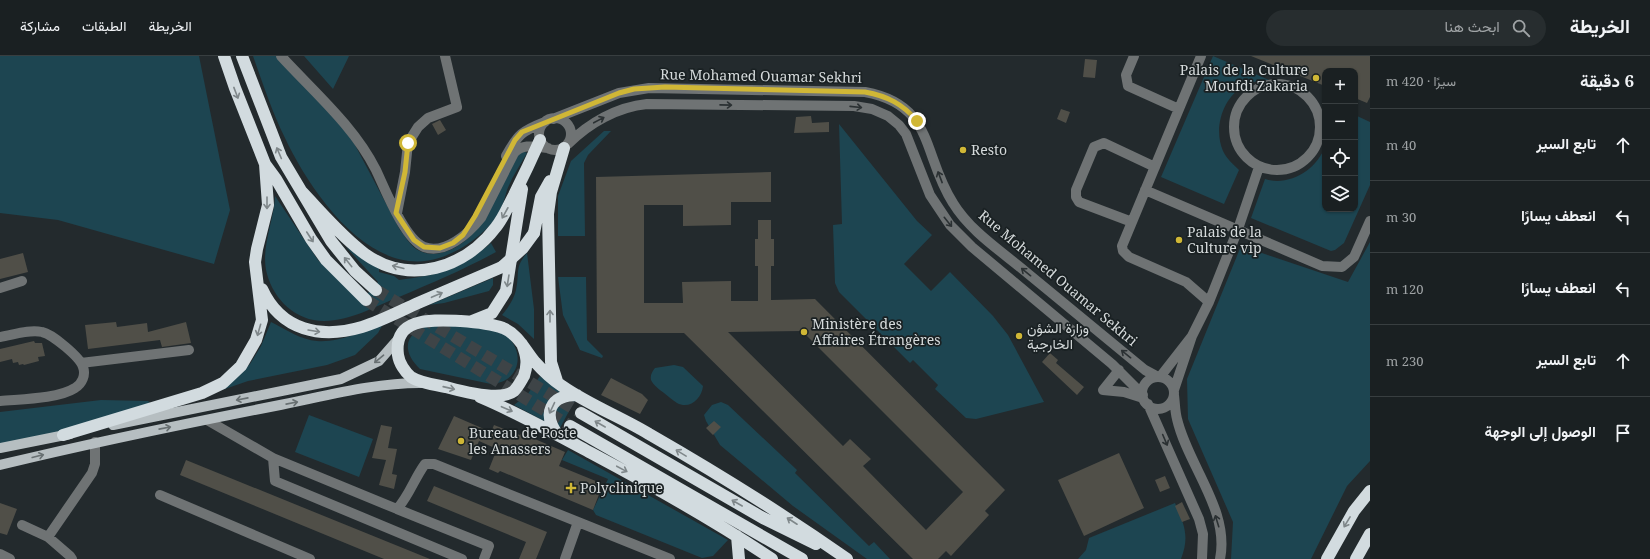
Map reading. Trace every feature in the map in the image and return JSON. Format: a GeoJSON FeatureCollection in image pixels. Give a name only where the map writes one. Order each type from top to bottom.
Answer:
{"type":"FeatureCollection","features":[{"type":"Feature","properties":{"kind":"highway"},"geometry":{"type":"LineString","coordinates":[[224,56],[265,164],[276,179],[322,255],[366,300]]}},
{"type":"Feature","properties":{"kind":"highway"},"geometry":{"type":"LineString","coordinates":[[242,56],[281,157],[331,240],[356,271],[376,290]]}},
{"type":"Feature","properties":{"kind":"highway"},"geometry":{"type":"LineString","coordinates":[[302,192],[347,238],[366,254],[382,263],[415,271],[434,269],[454,263],[482,242],[496,227],[505,214],[525,174],[542,145]]}},
{"type":"Feature","properties":{"kind":"highway"},"geometry":{"type":"LineString","coordinates":[[257,279],[267,300],[278,315],[295,326],[326,332],[363,326],[502,267],[523,248],[534,233],[541,197],[566,146]]}},
{"type":"Feature","properties":{"kind":"highway"},"geometry":{"type":"LineString","coordinates":[[557,382],[551,362],[548,214],[551,192],[560,159]]}},
{"type":"Feature","properties":{"kind":"highway"},"geometry":{"type":"LineString","coordinates":[[62,435],[202,393],[223,383],[241,366],[256,340],[262,320],[255,262],[268,205],[265,164]]}},
{"type":"Feature","properties":{"kind":"highway"},"geometry":{"type":"LineString","coordinates":[[470,322],[492,313],[506,291],[519,200],[525,174]]}},
{"type":"Feature","properties":{"kind":"highway"},"geometry":{"type":"LineString","coordinates":[[772,559],[737,536],[652,485],[558,436],[516,412],[471,394],[411,377],[403,368],[398,358],[399,341],[405,331],[421,321],[484,323],[504,328],[514,335],[535,362],[557,382],[577,395],[648,433],[751,494],[846,559]]}},
{"type":"Feature","properties":{"kind":"highway"},"geometry":{"type":"LineString","coordinates":[[526,370],[535,362],[548,346],[550,336]]}},
{"type":"Feature","properties":{"kind":"highway"},"geometry":{"type":"LineString","coordinates":[[471,394],[490,395],[513,392],[522,380],[526,370],[527,360],[522,344]]}},
{"type":"Feature","properties":{"kind":"highway"},"geometry":{"type":"LineString","coordinates":[[558,436],[552,427],[549,417],[551,408],[561,397],[577,395]]}},
{"type":"Feature","properties":{"kind":"highway"},"geometry":{"type":"LineString","coordinates":[[581,413],[763,518],[846,559]]}},
{"type":"Feature","properties":{"kind":"highway"},"geometry":{"type":"LineString","coordinates":[[570,426],[802,559]]}},
{"type":"Feature","properties":{"kind":"highway"},"geometry":{"type":"LineString","coordinates":[[1326,559],[1354,511],[1370,491]]}},
{"type":"Feature","properties":{"kind":"highway"},"geometry":{"type":"LineString","coordinates":[[1356,559],[1370,534]]}},
{"type":"Feature","properties":{"kind":"highway"},"geometry":{"type":"LineString","coordinates":[[737,536],[740,559]]}},
{"type":"Feature","properties":{"kind":"main road"},"geometry":{"type":"LineString","coordinates":[[0,448],[341,378],[379,361],[405,331]]}},
{"type":"Feature","properties":{"kind":"main road"},"geometry":{"type":"LineString","coordinates":[[0,465],[95,442],[348,392],[400,384],[428,383]]}},
{"type":"Feature","properties":{"kind":"street"},"geometry":{"type":"LineString","coordinates":[[280,56],[358,140],[376,170],[396,213],[414,240],[424,247],[432,248],[447,246],[463,235],[480,218],[514,153],[523,147],[542,145],[556,150],[566,146],[588,126],[633,105],[854,106],[872,109],[888,116],[899,125],[906,134],[930,195],[950,225],[972,247],[1119,370],[1145,399],[1157,408],[1170,404],[1192,336],[1209,302],[1238,229],[1259,167]]}},
{"type":"Feature","properties":{"kind":"street"},"geometry":{"type":"LineString","coordinates":[[396,213],[405,172],[408,143],[418,127],[428,118],[457,107],[445,56]]}},
{"type":"Feature","properties":{"kind":"street"},"geometry":{"type":"LineString","coordinates":[[1134,56],[1126,75],[1128,86],[1179,109]]}},
{"type":"Feature","properties":{"kind":"street"},"geometry":{"type":"LineString","coordinates":[[1201,56],[1122,246],[1123,252],[1129,257],[1186,282],[1209,302]]}},
{"type":"Feature","properties":{"kind":"street"},"geometry":{"type":"LineString","coordinates":[[1274,83],[1288,85],[1301,91],[1312,101],[1318,113],[1321,128],[1318,141],[1311,154],[1301,164],[1287,169],[1273,170],[1259,167],[1247,159],[1238,148],[1234,134],[1234,119],[1238,106],[1248,95],[1260,87],[1274,83]]}},
{"type":"Feature","properties":{"kind":"street","name":"Rue Mohamed Ouamar Sekhri"},"geometry":{"type":"LineString","coordinates":[[463,235],[518,136],[527,129],[619,93],[649,88],[865,92],[878,95],[907,109],[917,121],[942,182],[953,204],[986,239],[1145,370],[1159,377]]}},
{"type":"Feature","properties":{"kind":"street"},"geometry":{"type":"LineString","coordinates":[[542,145],[540,130],[549,120],[564,121],[570,129],[571,134],[566,146]]}},
{"type":"Feature","properties":{"kind":"street"},"geometry":{"type":"LineString","coordinates":[[1132,222],[1080,202],[1076,197],[1076,190],[1094,147],[1104,143],[1155,167]]}},
{"type":"Feature","properties":{"kind":"street"},"geometry":{"type":"LineString","coordinates":[[1145,190],[1322,266],[1342,267],[1354,257],[1370,222]]}},
{"type":"Feature","properties":{"kind":"street"},"geometry":{"type":"LineString","coordinates":[[0,288],[22,281]]}},
{"type":"Feature","properties":{"kind":"street"},"geometry":{"type":"LineString","coordinates":[[0,337],[35,331],[49,334],[81,363],[84,371],[82,381],[69,392],[0,401]]}},
{"type":"Feature","properties":{"kind":"street"},"geometry":{"type":"LineString","coordinates":[[1192,336],[1159,377],[1146,382],[1145,399],[1199,519],[1203,534],[1202,559]]}},
{"type":"Feature","properties":{"kind":"street"},"geometry":{"type":"LineString","coordinates":[[81,363],[189,350]]}},
{"type":"Feature","properties":{"kind":"street"},"geometry":{"type":"LineString","coordinates":[[1119,370],[1103,390],[1124,392],[1145,399]]}},
{"type":"Feature","properties":{"kind":"street"},"geometry":{"type":"LineString","coordinates":[[1159,377],[1169,381],[1174,392],[1179,425],[1214,510],[1221,532],[1222,549],[1220,559]]}},
{"type":"Feature","properties":{"kind":"street"},"geometry":{"type":"LineString","coordinates":[[207,420],[273,458],[489,546],[484,559]]}},
{"type":"Feature","properties":{"kind":"street"},"geometry":{"type":"LineString","coordinates":[[48,537],[92,474],[96,459],[95,442]]}},
{"type":"Feature","properties":{"kind":"street"},"geometry":{"type":"LineString","coordinates":[[273,458],[275,481],[462,559]]}},
{"type":"Feature","properties":{"kind":"street"},"geometry":{"type":"LineString","coordinates":[[397,509],[404,501],[416,477],[425,464],[434,464],[670,559]]}},
{"type":"Feature","properties":{"kind":"street"},"geometry":{"type":"LineString","coordinates":[[160,495],[310,559]]}},
{"type":"Feature","properties":{"kind":"street"},"geometry":{"type":"LineString","coordinates":[[565,559],[578,522]]}},
{"type":"Feature","properties":{"kind":"street"},"geometry":{"type":"LineString","coordinates":[[22,525],[48,537],[72,559]]}},
{"type":"Feature","properties":{"kind":"street"},"geometry":{"type":"LineString","coordinates":[[0,554],[10,559]]}},
{"type":"Feature","properties":{"kind":"shaded area"},"geometry":{"type":"Polygon","coordinates":[[[0,56],[199,56],[230,210],[214,264],[58,220],[0,213],[0,56]]]}},
{"type":"Feature","properties":{"kind":"shaded area"},"geometry":{"type":"Polygon","coordinates":[[[253,56],[277,56],[343,128],[355,145],[400,230],[416,249],[431,254],[438,254],[453,249],[466,240],[471,235],[513,159],[523,151],[527,153],[509,185],[503,205],[498,215],[478,237],[463,247],[439,258],[414,261],[389,256],[367,244],[346,226],[327,205],[310,182],[296,159],[276,118],[253,56]]]}},
{"type":"Feature","properties":{"kind":"shaded area"},"geometry":{"type":"Polygon","coordinates":[[[304,56],[349,56],[333,89],[304,56]]]}},
{"type":"Feature","properties":{"kind":"shaded area"},"geometry":{"type":"Polygon","coordinates":[[[1213,56],[1269,80],[1256,81],[1237,90],[1226,105],[1222,114],[1219,133],[1220,142],[1226,156],[1239,170],[1224,204],[1161,177],[1213,56]]]}},
{"type":"Feature","properties":{"kind":"shaded area"},"geometry":{"type":"Polygon","coordinates":[[[1358,116],[1370,122],[1370,185],[1358,212],[1358,116]]]}},
{"type":"Feature","properties":{"kind":"shaded area"},"geometry":{"type":"Polygon","coordinates":[[[839,124],[917,221],[932,235],[904,264],[931,291],[950,272],[993,316],[1008,335],[1044,402],[976,419],[966,418],[935,389],[938,385],[913,360],[910,363],[839,292],[835,283],[833,225],[842,224],[839,124]]]}},
{"type":"Feature","properties":{"kind":"shaded area"},"geometry":{"type":"Polygon","coordinates":[[[604,131],[611,131],[588,155],[584,163],[585,236],[558,236],[558,196],[571,161],[604,131]]]}},
{"type":"Feature","properties":{"kind":"shaded area"},"geometry":{"type":"Polygon","coordinates":[[[1322,152],[1322,212],[1358,212],[1344,243],[1335,250],[1331,251],[1251,218],[1265,179],[1274,181],[1293,178],[1309,169],[1322,152]]]}},
{"type":"Feature","properties":{"kind":"shaded area"},"geometry":{"type":"Polygon","coordinates":[[[275,196],[318,260],[360,302],[378,282],[346,247],[379,268],[379,272],[394,276],[399,280],[427,276],[448,270],[468,260],[491,243],[496,252],[448,276],[353,316],[334,320],[314,320],[296,313],[288,307],[275,292],[267,274],[265,265],[266,245],[275,196]]]}},
{"type":"Feature","properties":{"kind":"shaded area"},"geometry":{"type":"Polygon","coordinates":[[[1370,242],[1370,461],[1347,486],[1311,559],[1231,559],[1233,522],[1188,419],[1187,379],[1241,246],[1348,282],[1370,242]]]}},
{"type":"Feature","properties":{"kind":"shaded area"},"geometry":{"type":"Polygon","coordinates":[[[527,253],[534,309],[534,339],[518,324],[502,315],[514,297],[520,263],[527,253]]]}},
{"type":"Feature","properties":{"kind":"shaded area"},"geometry":{"type":"Polygon","coordinates":[[[558,277],[586,277],[587,340],[603,356],[602,358],[580,350],[563,315],[558,277]]]}},
{"type":"Feature","properties":{"kind":"shaded area"},"geometry":{"type":"Polygon","coordinates":[[[493,278],[493,285],[489,291],[444,303],[429,305],[493,278]]]}},
{"type":"Feature","properties":{"kind":"shaded area"},"geometry":{"type":"Polygon","coordinates":[[[271,322],[299,336],[317,341],[342,338],[383,324],[378,333],[355,355],[327,365],[248,381],[222,390],[250,364],[261,346],[271,322]]]}},
{"type":"Feature","properties":{"kind":"shaded area"},"geometry":{"type":"Polygon","coordinates":[[[434,325],[499,331],[508,337],[514,344],[518,362],[515,370],[510,377],[502,382],[491,384],[420,369],[413,362],[409,354],[409,341],[417,331],[434,325]]]}},
{"type":"Feature","properties":{"kind":"shaded area"},"geometry":{"type":"Polygon","coordinates":[[[674,365],[683,367],[703,386],[698,398],[691,404],[682,405],[677,403],[653,384],[651,380],[655,368],[674,365]]]}},
{"type":"Feature","properties":{"kind":"shaded area"},"geometry":{"type":"Polygon","coordinates":[[[540,376],[561,393],[546,422],[514,405],[527,395],[540,376]]]}},
{"type":"Feature","properties":{"kind":"shaded area"},"geometry":{"type":"Polygon","coordinates":[[[101,400],[148,401],[160,412],[0,444],[0,412],[101,400]]]}},
{"type":"Feature","properties":{"kind":"shaded area"},"geometry":{"type":"Polygon","coordinates":[[[575,400],[560,428],[554,420],[557,405],[575,400]]]}},
{"type":"Feature","properties":{"kind":"shaded area"},"geometry":{"type":"Polygon","coordinates":[[[721,402],[728,405],[797,470],[795,473],[869,546],[874,542],[890,559],[867,559],[793,506],[720,445],[704,415],[712,405],[721,402]]]}},
{"type":"Feature","properties":{"kind":"shaded area"},"geometry":{"type":"Polygon","coordinates":[[[309,415],[373,439],[359,477],[295,452],[309,415]]]}},
{"type":"Feature","properties":{"kind":"shaded area"},"geometry":{"type":"Polygon","coordinates":[[[568,450],[728,540],[713,556],[702,558],[596,515],[593,510],[608,479],[562,460],[568,450]]]}},
{"type":"Feature","properties":{"kind":"shaded area"},"geometry":{"type":"Polygon","coordinates":[[[1175,503],[1185,530],[1184,551],[1181,559],[1078,559],[1086,550],[1089,538],[1175,503]]]}},
{"type":"Feature","properties":{"kind":"building","name":"Palais de la Culture Moufdi Zakaria"},"geometry":{"type":"Polygon","coordinates":[[[1251,56],[1370,56],[1370,97],[1367,103],[1358,99],[1358,68],[1322,68],[1322,85],[1251,56]]]}},
{"type":"Feature","properties":{"kind":"building"},"geometry":{"type":"Polygon","coordinates":[[[1085,59],[1097,60],[1095,78],[1083,77],[1085,59]]]}},
{"type":"Feature","properties":{"kind":"building"},"geometry":{"type":"Polygon","coordinates":[[[1061,109],[1070,112],[1066,123],[1057,119],[1061,109]]]}},
{"type":"Feature","properties":{"kind":"building"},"geometry":{"type":"Polygon","coordinates":[[[811,116],[812,123],[829,122],[829,132],[794,133],[796,117],[811,116]]]}},
{"type":"Feature","properties":{"kind":"building"},"geometry":{"type":"Polygon","coordinates":[[[440,120],[446,130],[438,135],[432,124],[440,120]]]}},
{"type":"Feature","properties":{"kind":"building"},"geometry":{"type":"Polygon","coordinates":[[[771,172],[771,202],[731,202],[731,225],[683,226],[683,205],[644,205],[644,303],[683,303],[682,282],[731,281],[731,301],[758,301],[758,266],[755,266],[755,239],[758,239],[758,220],[771,220],[771,239],[774,239],[774,266],[771,266],[771,300],[815,299],[1005,490],[985,511],[989,515],[951,556],[946,551],[938,559],[913,559],[684,333],[597,333],[596,177],[771,172]],[[802,331],[728,332],[843,446],[850,439],[871,459],[863,466],[926,530],[963,492],[802,331]]]}},
{"type":"Feature","properties":{"kind":"building"},"geometry":{"type":"Polygon","coordinates":[[[23,253],[28,272],[0,279],[0,259],[23,253]]]}},
{"type":"Feature","properties":{"kind":"building"},"geometry":{"type":"Polygon","coordinates":[[[116,322],[117,327],[147,323],[148,332],[186,322],[191,343],[162,347],[160,340],[88,349],[85,325],[116,322]]]}},
{"type":"Feature","properties":{"kind":"building"},"geometry":{"type":"Polygon","coordinates":[[[34,341],[35,343],[42,343],[45,356],[38,357],[39,361],[24,365],[19,365],[18,362],[13,363],[12,359],[0,362],[0,349],[34,341]]]}},
{"type":"Feature","properties":{"kind":"building"},"geometry":{"type":"Polygon","coordinates":[[[1050,353],[1058,360],[1056,363],[1084,387],[1077,395],[1042,362],[1050,353]]]}},
{"type":"Feature","properties":{"kind":"building"},"geometry":{"type":"Polygon","coordinates":[[[611,378],[642,394],[648,400],[640,414],[601,395],[611,378]]]}},
{"type":"Feature","properties":{"kind":"building"},"geometry":{"type":"Polygon","coordinates":[[[454,416],[491,432],[494,425],[520,435],[521,433],[565,452],[559,466],[603,484],[593,510],[500,471],[498,473],[489,469],[497,449],[479,441],[471,460],[438,449],[454,416]]]}},
{"type":"Feature","properties":{"kind":"building"},"geometry":{"type":"Polygon","coordinates":[[[714,421],[721,427],[713,435],[706,428],[714,421]]]}},
{"type":"Feature","properties":{"kind":"building"},"geometry":{"type":"Polygon","coordinates":[[[381,425],[392,427],[388,448],[397,449],[392,474],[397,475],[394,489],[379,485],[386,460],[372,458],[381,425]]]}},
{"type":"Feature","properties":{"kind":"building"},"geometry":{"type":"Polygon","coordinates":[[[1119,453],[1144,508],[1084,536],[1058,480],[1119,453]]]}},
{"type":"Feature","properties":{"kind":"building"},"geometry":{"type":"Polygon","coordinates":[[[186,460],[430,559],[384,559],[180,475],[186,460]]]}},
{"type":"Feature","properties":{"kind":"building"},"geometry":{"type":"Polygon","coordinates":[[[1165,476],[1170,488],[1160,492],[1155,480],[1165,476]]]}},
{"type":"Feature","properties":{"kind":"building"},"geometry":{"type":"Polygon","coordinates":[[[434,486],[547,532],[536,559],[519,559],[526,542],[427,501],[434,486]]]}},
{"type":"Feature","properties":{"kind":"building"},"geometry":{"type":"Polygon","coordinates":[[[1182,502],[1190,519],[1182,522],[1175,506],[1182,502]]]}},
{"type":"Feature","properties":{"kind":"building"},"geometry":{"type":"Polygon","coordinates":[[[0,503],[17,509],[7,535],[0,533],[0,503]]]}},
{"type":"Feature","properties":{"kind":"tunnel"},"geometry":{"type":"LineString","coordinates":[[376,290],[581,413]]}},
{"type":"Feature","properties":{"kind":"tunnel"},"geometry":{"type":"LineString","coordinates":[[366,300],[570,426]]}},
{"type":"Feature","properties":{"kind":"place","name":"Palais de la Culture Moufdi Zakaria"},"geometry":{"type":"Point","coordinates":[1316,78]}},
{"type":"Feature","properties":{"kind":"place","name":"Resto"},"geometry":{"type":"Point","coordinates":[963,150]}},
{"type":"Feature","properties":{"kind":"place","name":"Palais de la Culture vip"},"geometry":{"type":"Point","coordinates":[1179,240]}},
{"type":"Feature","properties":{"kind":"place","name":"Ministère des Affaires Étrangères"},"geometry":{"type":"Point","coordinates":[804,332]}},
{"type":"Feature","properties":{"kind":"place","name":"وزارة الشؤن الخارجية"},"geometry":{"type":"Point","coordinates":[1019,336]}},
{"type":"Feature","properties":{"kind":"place","name":"Bureau de Poste les Anassers"},"geometry":{"type":"Point","coordinates":[461,441]}},
{"type":"Feature","properties":{"kind":"place","name":"Polyclinique"},"geometry":{"type":"Point","coordinates":[571,488]}},
{"type":"Feature","properties":{"kind":"route"},"geometry":{"type":"LineString","coordinates":[[408,143],[405,172],[396,213],[418,244],[424,247],[440,248],[453,243],[463,235],[475,216],[515,140],[522,132],[577,109],[634,89],[665,87],[865,92],[878,95],[907,109],[917,121]]}}]}
